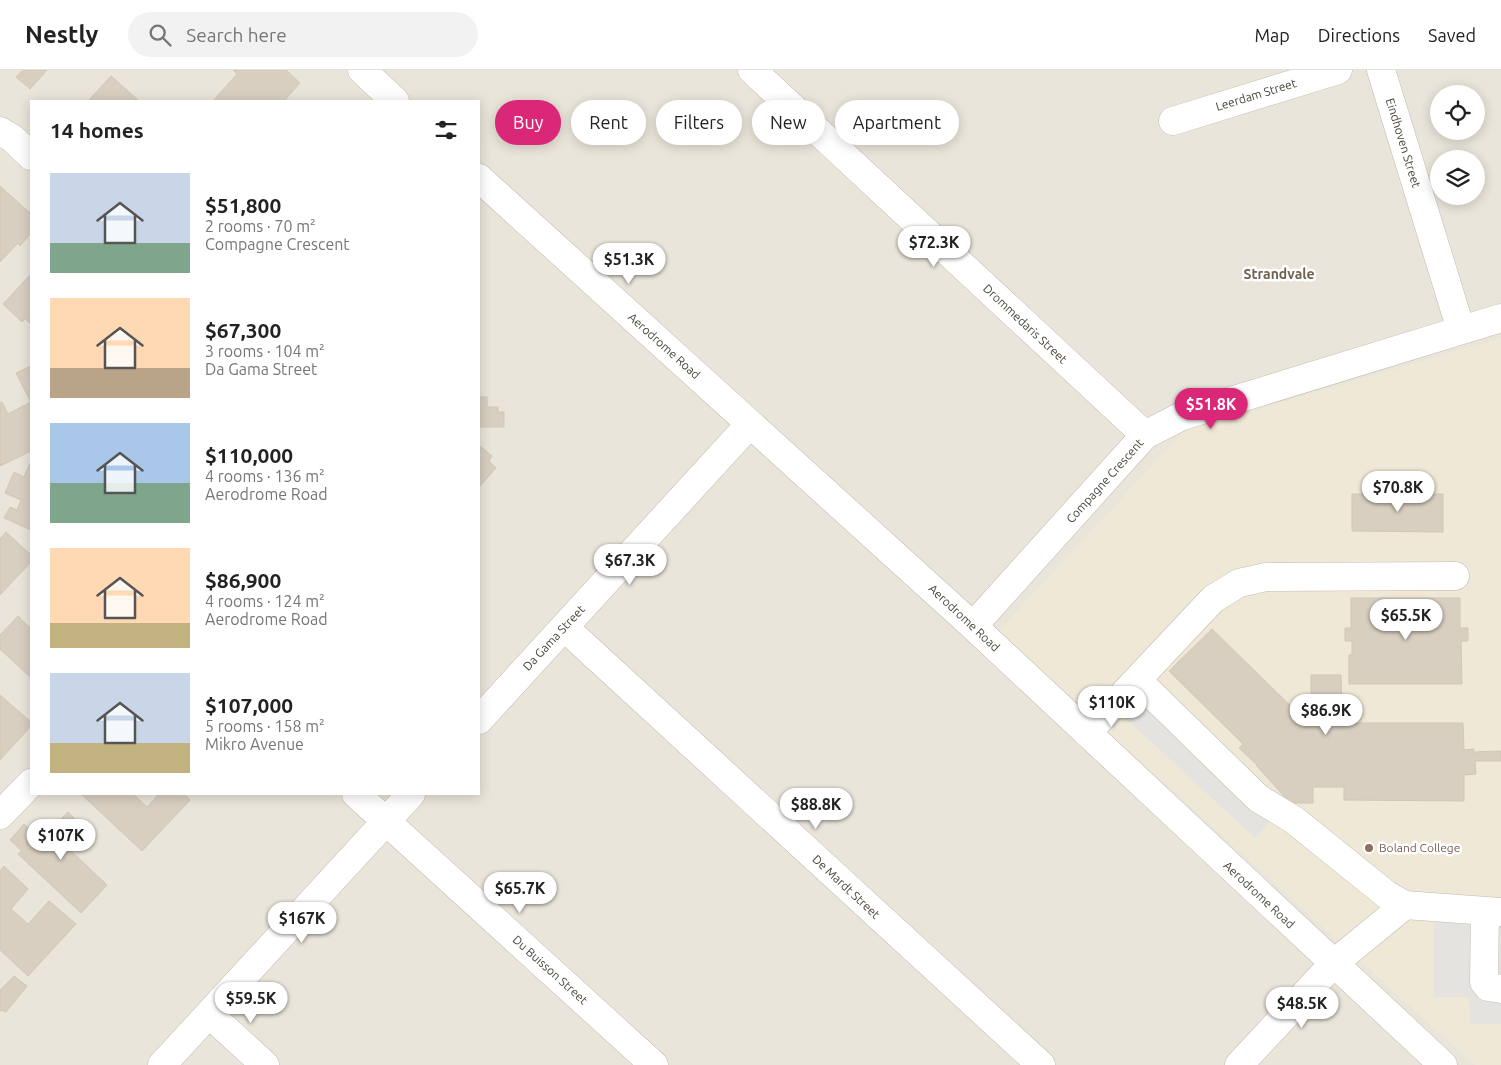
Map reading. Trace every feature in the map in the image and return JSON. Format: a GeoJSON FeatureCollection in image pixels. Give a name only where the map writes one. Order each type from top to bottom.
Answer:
{"type":"FeatureCollection","features":[{"type":"Feature","properties":{"kind":"street"},"geometry":{"type":"LineString","coordinates":[[362,70],[393,100]]}},
{"type":"Feature","properties":{"kind":"street","name":"Leerdam Street"},"geometry":{"type":"LineString","coordinates":[[1173,120],[1338,70]]}},
{"type":"Feature","properties":{"kind":"street","name":"Eindhoven Street"},"geometry":{"type":"LineString","coordinates":[[1381,70],[1461,330]]}},
{"type":"Feature","properties":{"kind":"street","name":"Drommedaris Street"},"geometry":{"type":"LineString","coordinates":[[763,74],[1145,435]]}},
{"type":"Feature","properties":{"kind":"street"},"geometry":{"type":"LineString","coordinates":[[0,132],[12,138],[30,155]]}},
{"type":"Feature","properties":{"kind":"street","name":"Aerodrome Road"},"geometry":{"type":"LineString","coordinates":[[480,179],[973,626],[1332,964],[1443,1065]]}},
{"type":"Feature","properties":{"kind":"street","name":"Compagne Crescent"},"geometry":{"type":"LineString","coordinates":[[973,626],[1145,435],[1182,416],[1501,318]]}},
{"type":"Feature","properties":{"kind":"street","name":"Da Gama Street"},"geometry":{"type":"LineString","coordinates":[[480,719],[750,424]]}},
{"type":"Feature","properties":{"kind":"street"},"geometry":{"type":"LineString","coordinates":[[1087,733],[1214,599],[1239,583],[1266,577],[1455,576]]}},
{"type":"Feature","properties":{"kind":"street","name":"De Mardt Street"},"geometry":{"type":"LineString","coordinates":[[564,627],[1040,1065]]}},
{"type":"Feature","properties":{"kind":"street"},"geometry":{"type":"LineString","coordinates":[[1136,680],[1258,798],[1294,820],[1387,895],[1405,905],[1493,912],[1484,982],[1488,987],[1501,989]]}},
{"type":"Feature","properties":{"kind":"street"},"geometry":{"type":"LineString","coordinates":[[0,816],[30,783]]}},
{"type":"Feature","properties":{"kind":"street","name":"Du Buisson Street"},"geometry":{"type":"LineString","coordinates":[[357,795],[654,1065]]}},
{"type":"Feature","properties":{"kind":"street"},"geometry":{"type":"LineString","coordinates":[[162,1065],[410,795]]}},
{"type":"Feature","properties":{"kind":"street"},"geometry":{"type":"LineString","coordinates":[[1239,1065],[1332,964],[1405,905]]}},
{"type":"Feature","properties":{"kind":"street"},"geometry":{"type":"LineString","coordinates":[[209,1014],[265,1065]]}},
{"type":"Feature","properties":{"kind":"shaded area"},"geometry":{"type":"Polygon","coordinates":[[[0,70],[1501,70],[1501,1065],[0,1065],[0,70]]]}},
{"type":"Feature","properties":{"kind":"shaded area","name":"Boland College"},"geometry":{"type":"Polygon","coordinates":[[[1501,338],[1501,1065],[1475,1065],[998,632],[1184,431],[1501,338]]]}},
{"type":"Feature","properties":{"kind":"shaded area"},"geometry":{"type":"Polygon","coordinates":[[[1151,681],[1285,805],[1255,838],[1121,714],[1151,681]]]}},
{"type":"Feature","properties":{"kind":"shaded area"},"geometry":{"type":"Polygon","coordinates":[[[1434,898],[1501,898],[1501,1024],[1470,1024],[1469,997],[1434,997],[1434,898]]]}},
{"type":"Feature","properties":{"kind":"building"},"geometry":{"type":"Polygon","coordinates":[[[23,70],[47,70],[30,89],[16,77],[23,70]]]}},
{"type":"Feature","properties":{"kind":"building"},"geometry":{"type":"Polygon","coordinates":[[[233,70],[286,70],[300,83],[285,100],[214,100],[237,74],[233,70]]]}},
{"type":"Feature","properties":{"kind":"building"},"geometry":{"type":"Polygon","coordinates":[[[111,76],[138,100],[89,100],[111,76]]]}},
{"type":"Feature","properties":{"kind":"building"},"geometry":{"type":"Polygon","coordinates":[[[0,186],[30,213],[30,234],[20,246],[18,243],[0,262],[0,186]]]}},
{"type":"Feature","properties":{"kind":"building"},"geometry":{"type":"Polygon","coordinates":[[[30,275],[30,323],[25,319],[22,322],[3,304],[30,275]]]}},
{"type":"Feature","properties":{"kind":"building"},"geometry":{"type":"Polygon","coordinates":[[[30,366],[30,400],[16,373],[30,366]]]}},
{"type":"Feature","properties":{"kind":"building"},"geometry":{"type":"Polygon","coordinates":[[[480,397],[487,397],[487,407],[498,407],[498,412],[504,412],[504,427],[480,427],[480,397]]]}},
{"type":"Feature","properties":{"kind":"building"},"geometry":{"type":"Polygon","coordinates":[[[2,402],[8,414],[30,403],[30,451],[0,466],[0,403],[2,402]]]}},
{"type":"Feature","properties":{"kind":"building"},"geometry":{"type":"Polygon","coordinates":[[[480,446],[492,456],[489,461],[496,468],[480,486],[480,446]]]}},
{"type":"Feature","properties":{"kind":"building"},"geometry":{"type":"Polygon","coordinates":[[[30,463],[30,530],[4,518],[10,507],[17,510],[21,500],[5,493],[14,472],[24,477],[30,463]]]}},
{"type":"Feature","properties":{"kind":"building"},"geometry":{"type":"Polygon","coordinates":[[[1352,494],[1443,494],[1443,532],[1352,531],[1352,494]]]}},
{"type":"Feature","properties":{"kind":"building"},"geometry":{"type":"Polygon","coordinates":[[[6,532],[30,554],[30,563],[0,595],[0,539],[6,532]]]}},
{"type":"Feature","properties":{"kind":"building"},"geometry":{"type":"Polygon","coordinates":[[[1351,598],[1460,598],[1460,628],[1468,628],[1468,641],[1461,641],[1462,684],[1349,684],[1349,655],[1352,655],[1352,641],[1345,641],[1345,628],[1351,628],[1351,598]]]}},
{"type":"Feature","properties":{"kind":"building"},"geometry":{"type":"Polygon","coordinates":[[[18,616],[30,628],[30,677],[0,649],[0,635],[18,616]]]}},
{"type":"Feature","properties":{"kind":"building"},"geometry":{"type":"Polygon","coordinates":[[[1212,629],[1303,718],[1311,718],[1311,675],[1341,675],[1342,718],[1347,718],[1347,723],[1463,723],[1464,750],[1474,749],[1474,752],[1501,751],[1501,761],[1475,761],[1476,774],[1464,775],[1464,801],[1344,800],[1344,787],[1313,787],[1313,803],[1290,803],[1257,765],[1239,748],[1243,744],[1169,671],[1212,629]]]}},
{"type":"Feature","properties":{"kind":"building"},"geometry":{"type":"Polygon","coordinates":[[[0,695],[30,721],[30,727],[0,760],[0,695]]]}},
{"type":"Feature","properties":{"kind":"building"},"geometry":{"type":"Polygon","coordinates":[[[82,795],[134,795],[147,807],[158,795],[185,795],[190,800],[142,851],[82,795]]]}},
{"type":"Feature","properties":{"kind":"building"},"geometry":{"type":"Polygon","coordinates":[[[68,812],[86,831],[69,849],[107,885],[81,913],[18,854],[22,851],[10,840],[24,824],[36,835],[39,832],[43,837],[68,812]]]}},
{"type":"Feature","properties":{"kind":"building"},"geometry":{"type":"Polygon","coordinates":[[[4,866],[28,889],[11,909],[28,924],[49,901],[76,924],[28,976],[0,950],[0,871],[4,866]]]}},
{"type":"Feature","properties":{"kind":"building"},"geometry":{"type":"Polygon","coordinates":[[[14,976],[27,986],[6,1012],[0,1011],[0,990],[14,976]]]}},
{"type":"Feature","properties":{"kind":"place","name":"Boland College"},"geometry":{"type":"Point","coordinates":[1369,848]}},
{"type":"Feature","properties":{"kind":"district","name":"Strandvale"},"geometry":{"type":"Point","coordinates":[1279,274]}}]}
